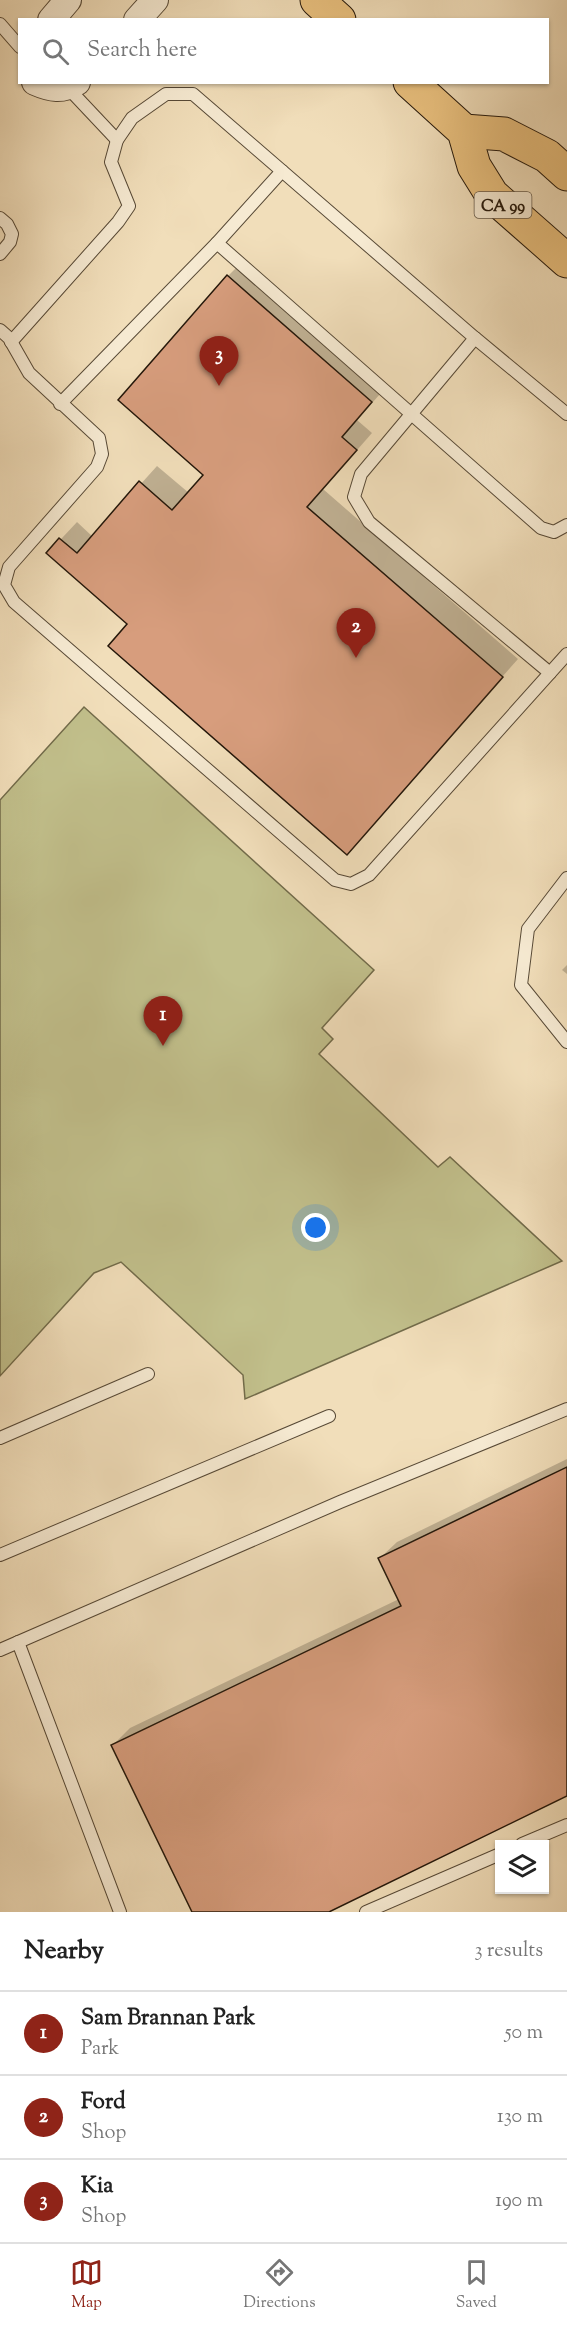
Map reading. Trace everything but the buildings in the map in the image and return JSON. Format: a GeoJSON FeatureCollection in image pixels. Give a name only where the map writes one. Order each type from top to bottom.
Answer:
{"type":"FeatureCollection","features":[{"type":"Feature","properties":{"kind":"highway"},"geometry":{"type":"LineString","coordinates":[[317,0],[337,18]]}},
{"type":"Feature","properties":{"kind":"highway"},"geometry":{"type":"LineString","coordinates":[[412,84],[464,131],[504,134],[547,156],[567,174]]}},
{"type":"Feature","properties":{"kind":"highway","name":"CA 99"},"geometry":{"type":"LineString","coordinates":[[464,131],[474,166],[492,195],[567,261]]}},
{"type":"Feature","properties":{"kind":"street"},"geometry":{"type":"LineString","coordinates":[[53,18],[68,0]]}},
{"type":"Feature","properties":{"kind":"street"},"geometry":{"type":"LineString","coordinates":[[139,18],[155,0]]}},
{"type":"Feature","properties":{"kind":"street"},"geometry":{"type":"LineString","coordinates":[[40,84],[51,89],[72,85]]}},
{"type":"Feature","properties":{"kind":"lane"},"geometry":{"type":"LineString","coordinates":[[0,24],[18,45]]}},
{"type":"Feature","properties":{"kind":"lane"},"geometry":{"type":"LineString","coordinates":[[72,85],[117,140]]}},
{"type":"Feature","properties":{"kind":"lane"},"geometry":{"type":"LineString","coordinates":[[11,342],[118,222],[129,206],[111,162],[117,140],[132,118],[166,94],[193,94],[475,338],[567,414]]}},
{"type":"Feature","properties":{"kind":"lane"},"geometry":{"type":"LineString","coordinates":[[60,404],[217,243],[282,171]]}},
{"type":"Feature","properties":{"kind":"lane"},"geometry":{"type":"LineString","coordinates":[[0,218],[7,224],[12,234],[10,242],[0,254]]}},
{"type":"Feature","properties":{"kind":"lane"},"geometry":{"type":"LineString","coordinates":[[217,243],[541,528],[554,532],[567,525]]}},
{"type":"Feature","properties":{"kind":"lane"},"geometry":{"type":"LineString","coordinates":[[0,330],[11,342],[29,373],[99,438],[102,454],[97,466],[9,567],[4,585],[14,602],[335,880],[351,884],[369,875],[567,654]]}},
{"type":"Feature","properties":{"kind":"lane"},"geometry":{"type":"LineString","coordinates":[[475,338],[361,474],[354,497],[369,522],[550,673]]}},
{"type":"Feature","properties":{"kind":"lane"},"geometry":{"type":"LineString","coordinates":[[567,878],[528,929],[521,985],[567,1042]]}},
{"type":"Feature","properties":{"kind":"lane"},"geometry":{"type":"LineString","coordinates":[[0,1438],[147,1374]]}},
{"type":"Feature","properties":{"kind":"lane"},"geometry":{"type":"LineString","coordinates":[[0,1650],[340,1502],[567,1409]]}},
{"type":"Feature","properties":{"kind":"lane"},"geometry":{"type":"LineString","coordinates":[[0,1555],[329,1416]]}},
{"type":"Feature","properties":{"kind":"lane"},"geometry":{"type":"LineString","coordinates":[[18,1642],[120,1912]]}},
{"type":"Feature","properties":{"kind":"lane"},"geometry":{"type":"LineString","coordinates":[[533,1840],[567,1825]]}},
{"type":"Feature","properties":{"kind":"lane"},"geometry":{"type":"LineString","coordinates":[[366,1912],[495,1856]]}},
{"type":"Feature","properties":{"kind":"shaded area"},"geometry":{"type":"Polygon","coordinates":[[[84,707],[374,970],[322,1028],[333,1039],[319,1054],[438,1167],[450,1157],[562,1261],[245,1399],[243,1375],[121,1262],[94,1273],[0,1376],[0,800],[84,707]]]}},
{"type":"Feature","properties":{"kind":"place","name":"Kia"},"geometry":{"type":"Point","coordinates":[219,386]}},
{"type":"Feature","properties":{"kind":"place","name":"Ford"},"geometry":{"type":"Point","coordinates":[356,658]}},
{"type":"Feature","properties":{"kind":"place","name":"Sam Brannan Park"},"geometry":{"type":"Point","coordinates":[163,1046]}}]}
